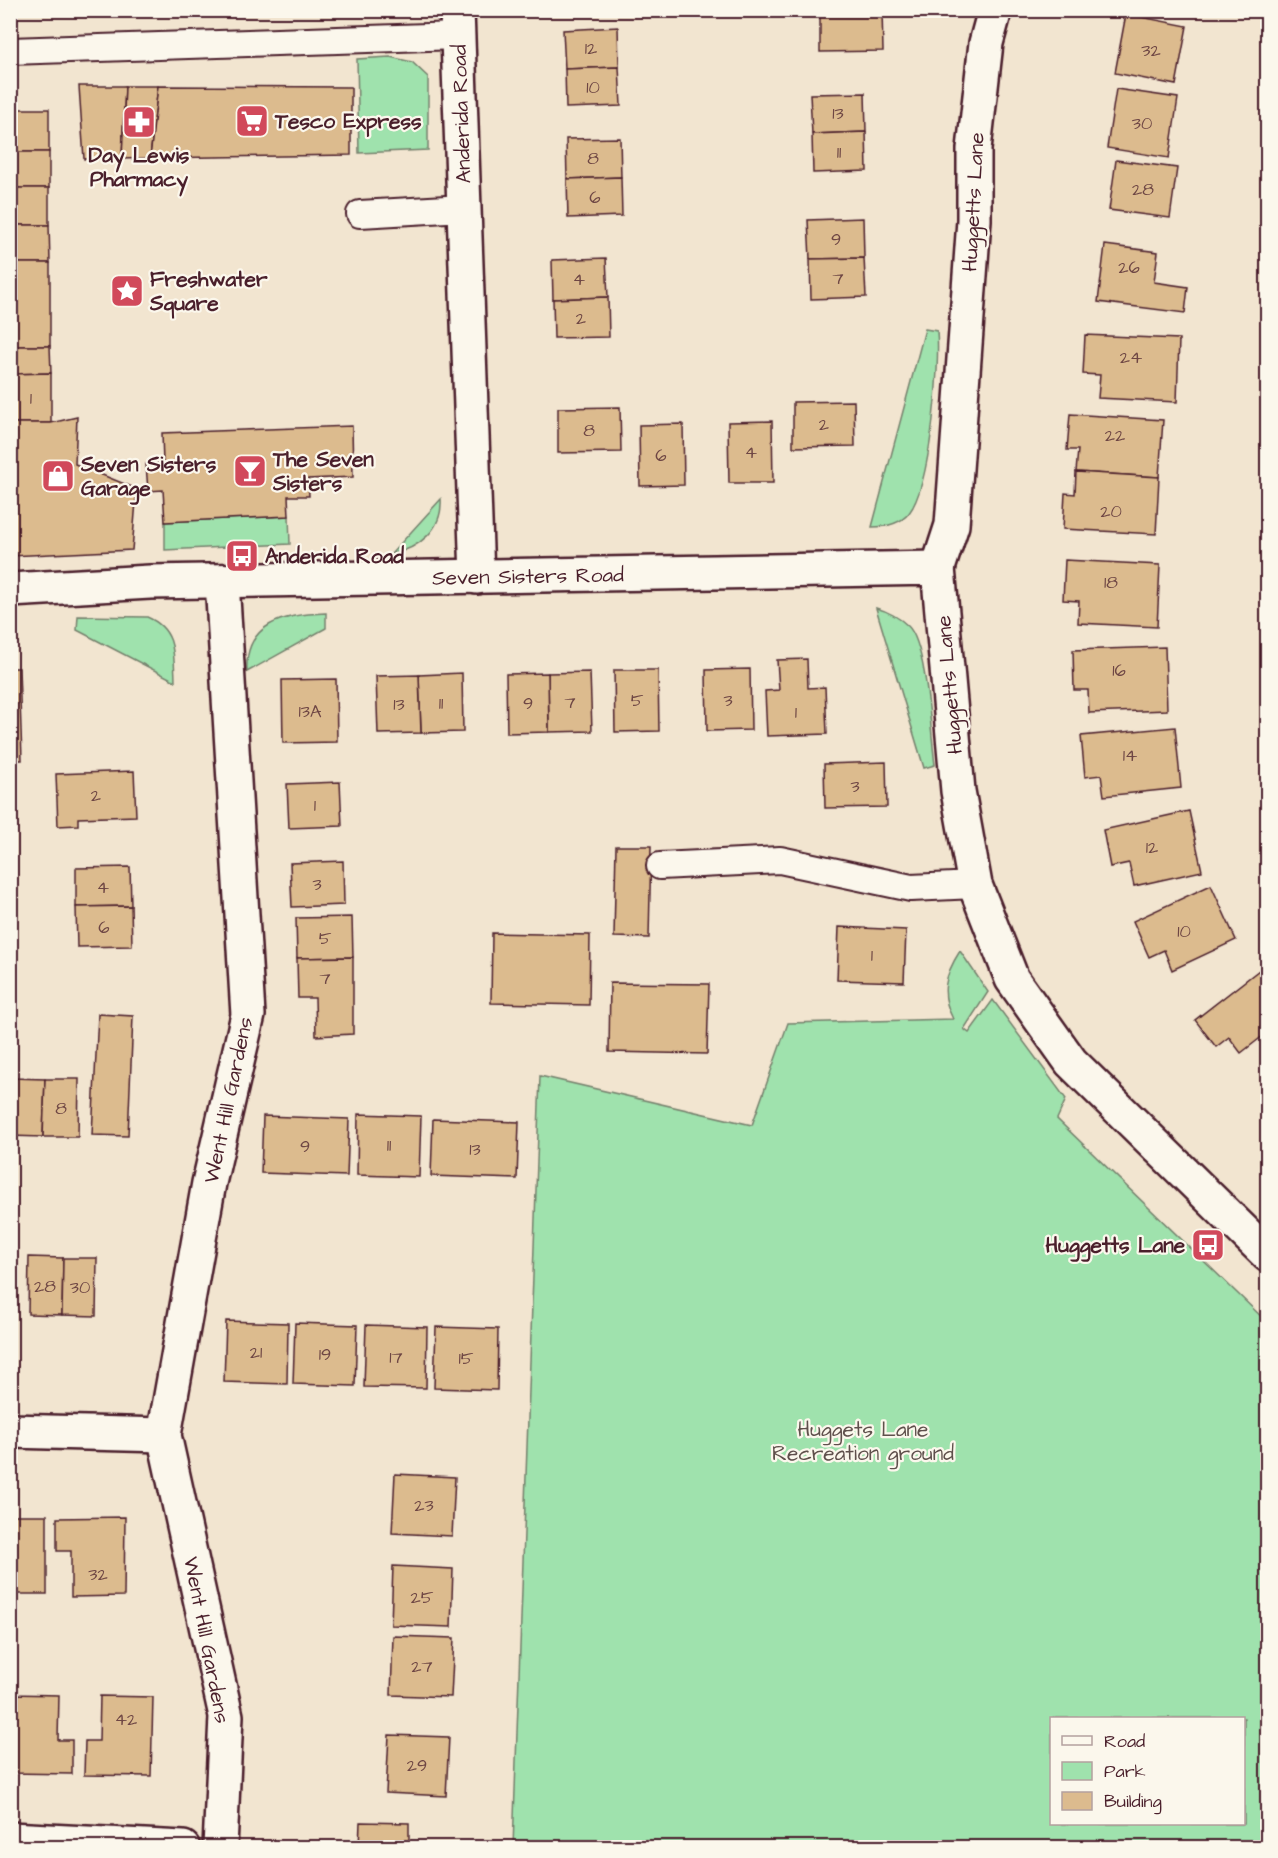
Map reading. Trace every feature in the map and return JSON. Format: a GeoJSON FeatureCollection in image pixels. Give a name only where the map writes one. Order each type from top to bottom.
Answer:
{"type":"FeatureCollection","features":[{"type":"Feature","properties":{"kind":"street","name":"Huggetts Lane"},"geometry":{"type":"LineString","coordinates":[[995,10],[986,43],[974,149],[975,220],[952,525],[938,568],[958,791],[975,885],[1012,979],[1071,1062],[1268,1255]]}},
{"type":"Feature","properties":{"kind":"street","name":"Anderida Road"},"geometry":{"type":"LineString","coordinates":[[458,23],[477,577]]}},
{"type":"Feature","properties":{"kind":"street","name":"Seven Sisters Road"},"geometry":{"type":"LineString","coordinates":[[10,590],[150,582],[938,568]]}},
{"type":"Feature","properties":{"kind":"street","name":"Went Hill Gardens"},"geometry":{"type":"LineString","coordinates":[[220,1848],[226,1716],[164,1435],[209,1183],[248,1015],[222,581]]}},
{"type":"Feature","properties":{"kind":"street"},"geometry":{"type":"LineString","coordinates":[[10,1431],[164,1435]]}},
{"type":"Feature","properties":{"kind":"street"},"geometry":{"type":"LineString","coordinates":[[10,1839],[183,1848]]}},
{"type":"Feature","properties":{"kind":"lane"},"geometry":{"type":"LineString","coordinates":[[10,51],[458,23]]}},
{"type":"Feature","properties":{"kind":"lane"},"geometry":{"type":"LineString","coordinates":[[360,214],[464,208]]}},
{"type":"Feature","properties":{"kind":"lane"},"geometry":{"type":"LineString","coordinates":[[660,866],[780,860],[911,888],[975,885]]}},
{"type":"Feature","properties":{"kind":"green space"},"geometry":{"type":"Polygon","coordinates":[[[390,57],[412,62],[428,77],[428,150],[359,153],[357,59],[390,57]]]}},
{"type":"Feature","properties":{"kind":"green space"},"geometry":{"type":"Polygon","coordinates":[[[925,329],[937,331],[938,348],[932,425],[923,478],[917,499],[905,517],[892,524],[872,527],[925,329]]]}},
{"type":"Feature","properties":{"kind":"green space"},"geometry":{"type":"Polygon","coordinates":[[[441,499],[438,520],[427,536],[411,548],[391,554],[441,499]]]}},
{"type":"Feature","properties":{"kind":"green space"},"geometry":{"type":"Polygon","coordinates":[[[289,516],[290,544],[165,550],[165,522],[289,516]]]}},
{"type":"Feature","properties":{"kind":"green space"},"geometry":{"type":"Polygon","coordinates":[[[876,608],[889,613],[908,626],[920,651],[930,713],[935,765],[924,768],[876,608]]]}},
{"type":"Feature","properties":{"kind":"green space"},"geometry":{"type":"Polygon","coordinates":[[[326,613],[326,628],[247,672],[248,655],[252,642],[270,624],[296,616],[326,613]]]}},
{"type":"Feature","properties":{"kind":"green space"},"geometry":{"type":"Polygon","coordinates":[[[78,616],[147,617],[156,622],[163,628],[172,643],[175,681],[77,630],[78,616]]]}},
{"type":"Feature","properties":{"kind":"green space","name":"Huggets Lane Recreation ground"},"geometry":{"type":"Polygon","coordinates":[[[960,951],[988,992],[964,1029],[969,1033],[993,1000],[1066,1099],[1057,1119],[1267,1322],[1267,1847],[513,1847],[540,1076],[752,1125],[788,1023],[953,1019],[945,993],[950,969],[960,951]]]}},
{"type":"Feature","properties":{"kind":"building"},"geometry":{"type":"Polygon","coordinates":[[[820,10],[882,10],[883,51],[820,52],[820,10]]]}},
{"type":"Feature","properties":{"kind":"building"},"geometry":{"type":"Polygon","coordinates":[[[1126,14],[1187,26],[1176,85],[1115,73],[1126,14]]]}},
{"type":"Feature","properties":{"kind":"building"},"geometry":{"type":"Polygon","coordinates":[[[618,27],[619,67],[565,69],[563,30],[618,27]]]}},
{"type":"Feature","properties":{"kind":"building"},"geometry":{"type":"Polygon","coordinates":[[[619,67],[621,106],[566,108],[565,69],[619,67]]]}},
{"type":"Feature","properties":{"kind":"building"},"geometry":{"type":"Polygon","coordinates":[[[79,86],[125,86],[122,159],[84,159],[79,86]]]}},
{"type":"Feature","properties":{"kind":"building","name":"Day Lewis Pharmacy"},"geometry":{"type":"Polygon","coordinates":[[[125,86],[158,86],[150,158],[122,159],[125,86]]]}},
{"type":"Feature","properties":{"kind":"building","name":"Tesco Express"},"geometry":{"type":"Polygon","coordinates":[[[158,86],[351,87],[351,155],[150,158],[158,86]]]}},
{"type":"Feature","properties":{"kind":"building"},"geometry":{"type":"Polygon","coordinates":[[[1116,89],[1178,98],[1169,158],[1107,148],[1116,89]]]}},
{"type":"Feature","properties":{"kind":"building"},"geometry":{"type":"Polygon","coordinates":[[[865,93],[866,132],[812,134],[810,94],[865,93]]]}},
{"type":"Feature","properties":{"kind":"building"},"geometry":{"type":"Polygon","coordinates":[[[10,109],[49,109],[49,152],[10,152],[10,109]]]}},
{"type":"Feature","properties":{"kind":"building"},"geometry":{"type":"Polygon","coordinates":[[[866,132],[867,171],[813,173],[812,134],[866,132]]]}},
{"type":"Feature","properties":{"kind":"building"},"geometry":{"type":"Polygon","coordinates":[[[620,138],[621,177],[567,179],[566,139],[620,138]]]}},
{"type":"Feature","properties":{"kind":"building"},"geometry":{"type":"Polygon","coordinates":[[[10,152],[49,152],[49,188],[10,188],[10,152]]]}},
{"type":"Feature","properties":{"kind":"building"},"geometry":{"type":"Polygon","coordinates":[[[1116,160],[1177,168],[1170,218],[1109,210],[1116,160]]]}},
{"type":"Feature","properties":{"kind":"building"},"geometry":{"type":"Polygon","coordinates":[[[621,177],[622,216],[568,218],[567,179],[621,177]]]}},
{"type":"Feature","properties":{"kind":"building"},"geometry":{"type":"Polygon","coordinates":[[[10,188],[49,188],[49,225],[10,225],[10,188]]]}},
{"type":"Feature","properties":{"kind":"building"},"geometry":{"type":"Polygon","coordinates":[[[863,218],[864,258],[810,259],[808,220],[863,218]]]}},
{"type":"Feature","properties":{"kind":"building"},"geometry":{"type":"Polygon","coordinates":[[[10,225],[49,225],[50,263],[10,263],[10,225]]]}},
{"type":"Feature","properties":{"kind":"building"},"geometry":{"type":"Polygon","coordinates":[[[1105,245],[1158,252],[1154,282],[1188,287],[1185,313],[1098,302],[1105,245]]]}},
{"type":"Feature","properties":{"kind":"building"},"geometry":{"type":"Polygon","coordinates":[[[606,258],[608,297],[553,299],[552,260],[606,258]]]}},
{"type":"Feature","properties":{"kind":"building"},"geometry":{"type":"Polygon","coordinates":[[[864,258],[866,297],[811,299],[810,259],[864,258]]]}},
{"type":"Feature","properties":{"kind":"building"},"geometry":{"type":"Polygon","coordinates":[[[10,263],[50,263],[50,346],[10,346],[10,263]]]}},
{"type":"Feature","properties":{"kind":"building"},"geometry":{"type":"Polygon","coordinates":[[[608,297],[609,337],[554,338],[553,299],[608,297]]]}},
{"type":"Feature","properties":{"kind":"building"},"geometry":{"type":"Polygon","coordinates":[[[1085,335],[1179,339],[1177,402],[1098,398],[1100,375],[1083,374],[1085,335]]]}},
{"type":"Feature","properties":{"kind":"building"},"geometry":{"type":"Polygon","coordinates":[[[10,346],[50,346],[51,373],[10,374],[10,346]]]}},
{"type":"Feature","properties":{"kind":"building"},"geometry":{"type":"Polygon","coordinates":[[[51,373],[51,423],[10,423],[10,374],[51,373]]]}},
{"type":"Feature","properties":{"kind":"building"},"geometry":{"type":"Polygon","coordinates":[[[854,401],[855,446],[793,447],[793,402],[854,401]]]}},
{"type":"Feature","properties":{"kind":"building"},"geometry":{"type":"Polygon","coordinates":[[[620,407],[621,452],[558,453],[558,408],[620,407]]]}},
{"type":"Feature","properties":{"kind":"building"},"geometry":{"type":"Polygon","coordinates":[[[1070,414],[1163,420],[1159,477],[1076,472],[1078,450],[1067,450],[1070,414]]]}},
{"type":"Feature","properties":{"kind":"building","name":"Seven Sisters Garage"},"geometry":{"type":"Polygon","coordinates":[[[77,417],[75,464],[137,489],[132,550],[10,556],[10,423],[51,423],[77,417]]]}},
{"type":"Feature","properties":{"kind":"building"},"geometry":{"type":"Polygon","coordinates":[[[772,421],[773,483],[729,483],[728,422],[772,421]]]}},
{"type":"Feature","properties":{"kind":"building"},"geometry":{"type":"Polygon","coordinates":[[[683,424],[684,485],[640,486],[639,425],[683,424]]]}},
{"type":"Feature","properties":{"kind":"building","name":"The Seven Sisters"},"geometry":{"type":"Polygon","coordinates":[[[352,426],[353,477],[308,479],[309,496],[288,496],[289,516],[165,522],[163,490],[148,491],[146,464],[163,463],[162,433],[352,426]]]}},
{"type":"Feature","properties":{"kind":"building"},"geometry":{"type":"Polygon","coordinates":[[[1076,472],[1159,477],[1156,534],[1063,529],[1065,493],[1075,494],[1076,472]]]}},
{"type":"Feature","properties":{"kind":"building"},"geometry":{"type":"Polygon","coordinates":[[[1065,560],[1160,565],[1157,627],[1078,623],[1079,601],[1063,600],[1065,560]]]}},
{"type":"Feature","properties":{"kind":"building"},"geometry":{"type":"Polygon","coordinates":[[[1165,647],[1167,710],[1089,713],[1088,690],[1074,690],[1073,650],[1165,647]]]}},
{"type":"Feature","properties":{"kind":"building"},"geometry":{"type":"Polygon","coordinates":[[[807,659],[808,688],[825,687],[827,734],[767,736],[765,691],[779,690],[777,660],[807,659]]]}},
{"type":"Feature","properties":{"kind":"building"},"geometry":{"type":"Polygon","coordinates":[[[10,668],[19,668],[22,760],[10,760],[10,668]]]}},
{"type":"Feature","properties":{"kind":"building"},"geometry":{"type":"Polygon","coordinates":[[[750,669],[751,730],[707,731],[706,670],[750,669]]]}},
{"type":"Feature","properties":{"kind":"building"},"geometry":{"type":"Polygon","coordinates":[[[614,670],[658,670],[659,731],[615,732],[614,670]]]}},
{"type":"Feature","properties":{"kind":"building"},"geometry":{"type":"Polygon","coordinates":[[[590,672],[592,731],[549,732],[548,673],[590,672]]]}},
{"type":"Feature","properties":{"kind":"building"},"geometry":{"type":"Polygon","coordinates":[[[462,673],[463,732],[421,733],[419,675],[462,673]]]}},
{"type":"Feature","properties":{"kind":"building"},"geometry":{"type":"Polygon","coordinates":[[[548,673],[549,732],[507,733],[506,674],[548,673]]]}},
{"type":"Feature","properties":{"kind":"building"},"geometry":{"type":"Polygon","coordinates":[[[419,675],[421,733],[378,734],[376,676],[419,675]]]}},
{"type":"Feature","properties":{"kind":"building"},"geometry":{"type":"Polygon","coordinates":[[[336,679],[337,742],[283,743],[282,680],[336,679]]]}},
{"type":"Feature","properties":{"kind":"building"},"geometry":{"type":"Polygon","coordinates":[[[1175,727],[1181,788],[1104,796],[1101,775],[1085,777],[1081,736],[1175,727]]]}},
{"type":"Feature","properties":{"kind":"building"},"geometry":{"type":"Polygon","coordinates":[[[886,762],[887,807],[825,808],[824,764],[886,762]]]}},
{"type":"Feature","properties":{"kind":"building"},"geometry":{"type":"Polygon","coordinates":[[[134,771],[136,816],[78,818],[78,825],[58,826],[56,774],[134,771]]]}},
{"type":"Feature","properties":{"kind":"building"},"geometry":{"type":"Polygon","coordinates":[[[340,782],[342,826],[289,828],[287,784],[340,782]]]}},
{"type":"Feature","properties":{"kind":"building"},"geometry":{"type":"Polygon","coordinates":[[[1189,811],[1202,871],[1134,886],[1129,863],[1110,867],[1103,830],[1189,811]]]}},
{"type":"Feature","properties":{"kind":"building"},"geometry":{"type":"Polygon","coordinates":[[[616,846],[651,846],[649,938],[614,937],[616,846]]]}},
{"type":"Feature","properties":{"kind":"building"},"geometry":{"type":"Polygon","coordinates":[[[343,861],[344,905],[292,907],[290,863],[343,861]]]}},
{"type":"Feature","properties":{"kind":"building"},"geometry":{"type":"Polygon","coordinates":[[[130,867],[131,906],[76,907],[76,868],[130,867]]]}},
{"type":"Feature","properties":{"kind":"building"},"geometry":{"type":"Polygon","coordinates":[[[1211,885],[1236,940],[1172,970],[1164,950],[1149,957],[1133,921],[1211,885]]]}},
{"type":"Feature","properties":{"kind":"building"},"geometry":{"type":"Polygon","coordinates":[[[131,906],[132,946],[77,947],[76,907],[131,906]]]}},
{"type":"Feature","properties":{"kind":"building"},"geometry":{"type":"Polygon","coordinates":[[[352,917],[353,957],[297,958],[296,918],[352,917]]]}},
{"type":"Feature","properties":{"kind":"building"},"geometry":{"type":"Polygon","coordinates":[[[839,927],[906,930],[904,982],[837,980],[839,927]]]}},
{"type":"Feature","properties":{"kind":"building"},"geometry":{"type":"Polygon","coordinates":[[[492,933],[590,935],[589,1005],[491,1003],[492,933]]]}},
{"type":"Feature","properties":{"kind":"building"},"geometry":{"type":"Polygon","coordinates":[[[353,957],[353,1034],[316,1036],[315,998],[298,998],[297,958],[353,957]]]}},
{"type":"Feature","properties":{"kind":"building"},"geometry":{"type":"Polygon","coordinates":[[[1263,967],[1268,973],[1268,1032],[1241,1053],[1229,1037],[1216,1047],[1195,1020],[1263,967]]]}},
{"type":"Feature","properties":{"kind":"building"},"geometry":{"type":"Polygon","coordinates":[[[610,983],[709,984],[707,1054],[609,1052],[610,983]]]}},
{"type":"Feature","properties":{"kind":"building"},"geometry":{"type":"Polygon","coordinates":[[[98,1014],[133,1016],[128,1136],[92,1135],[98,1014]]]}},
{"type":"Feature","properties":{"kind":"building"},"geometry":{"type":"Polygon","coordinates":[[[11,1078],[45,1079],[43,1137],[10,1136],[11,1078]]]}},
{"type":"Feature","properties":{"kind":"building"},"geometry":{"type":"Polygon","coordinates":[[[45,1079],[79,1079],[78,1137],[43,1137],[45,1079]]]}},
{"type":"Feature","properties":{"kind":"building"},"geometry":{"type":"Polygon","coordinates":[[[358,1114],[421,1116],[419,1177],[357,1175],[358,1114]]]}},
{"type":"Feature","properties":{"kind":"building"},"geometry":{"type":"Polygon","coordinates":[[[263,1116],[349,1119],[347,1176],[261,1173],[263,1116]]]}},
{"type":"Feature","properties":{"kind":"building"},"geometry":{"type":"Polygon","coordinates":[[[433,1119],[519,1122],[517,1179],[431,1176],[433,1119]]]}},
{"type":"Feature","properties":{"kind":"building"},"geometry":{"type":"Polygon","coordinates":[[[29,1257],[63,1258],[62,1315],[28,1314],[29,1257]]]}},
{"type":"Feature","properties":{"kind":"building"},"geometry":{"type":"Polygon","coordinates":[[[63,1258],[97,1258],[96,1316],[62,1315],[63,1258]]]}},
{"type":"Feature","properties":{"kind":"building"},"geometry":{"type":"Polygon","coordinates":[[[226,1321],[288,1323],[287,1384],[224,1382],[226,1321]]]}},
{"type":"Feature","properties":{"kind":"building"},"geometry":{"type":"Polygon","coordinates":[[[295,1323],[357,1325],[355,1386],[293,1384],[295,1323]]]}},
{"type":"Feature","properties":{"kind":"building"},"geometry":{"type":"Polygon","coordinates":[[[366,1325],[427,1327],[426,1388],[364,1387],[366,1325]]]}},
{"type":"Feature","properties":{"kind":"building"},"geometry":{"type":"Polygon","coordinates":[[[436,1327],[498,1329],[497,1390],[434,1388],[436,1327]]]}},
{"type":"Feature","properties":{"kind":"building"},"geometry":{"type":"Polygon","coordinates":[[[395,1474],[455,1477],[452,1536],[392,1533],[395,1474]]]}},
{"type":"Feature","properties":{"kind":"building"},"geometry":{"type":"Polygon","coordinates":[[[10,1515],[47,1515],[47,1594],[10,1594],[10,1515]]]}},
{"type":"Feature","properties":{"kind":"building"},"geometry":{"type":"Polygon","coordinates":[[[125,1517],[124,1596],[71,1597],[71,1551],[57,1551],[57,1518],[125,1517]]]}},
{"type":"Feature","properties":{"kind":"building"},"geometry":{"type":"Polygon","coordinates":[[[393,1566],[453,1569],[451,1627],[391,1625],[393,1566]]]}},
{"type":"Feature","properties":{"kind":"building"},"geometry":{"type":"Polygon","coordinates":[[[393,1636],[454,1638],[451,1697],[391,1695],[393,1636]]]}},
{"type":"Feature","properties":{"kind":"building"},"geometry":{"type":"Polygon","coordinates":[[[10,1694],[59,1695],[58,1740],[72,1740],[72,1774],[10,1773],[10,1694]]]}},
{"type":"Feature","properties":{"kind":"building"},"geometry":{"type":"Polygon","coordinates":[[[100,1696],[153,1697],[151,1776],[84,1775],[85,1741],[99,1741],[100,1696]]]}},
{"type":"Feature","properties":{"kind":"building"},"geometry":{"type":"Polygon","coordinates":[[[389,1735],[449,1737],[446,1796],[386,1793],[389,1735]]]}},
{"type":"Feature","properties":{"kind":"building"},"geometry":{"type":"Polygon","coordinates":[[[360,1822],[409,1823],[409,1848],[359,1848],[360,1822]]]}},
{"type":"Feature","properties":{"kind":"place","name":"Tesco Express"},"geometry":{"type":"Point","coordinates":[252,121]}},
{"type":"Feature","properties":{"kind":"place","name":"Day Lewis Pharmacy"},"geometry":{"type":"Point","coordinates":[139,122]}},
{"type":"Feature","properties":{"kind":"place","name":"Freshwater Square"},"geometry":{"type":"Point","coordinates":[127,291]}},
{"type":"Feature","properties":{"kind":"place","name":"The Seven Sisters"},"geometry":{"type":"Point","coordinates":[250,471]}},
{"type":"Feature","properties":{"kind":"place","name":"Seven Sisters Garage"},"geometry":{"type":"Point","coordinates":[58,476]}},
{"type":"Feature","properties":{"kind":"place","name":"Anderida Road"},"geometry":{"type":"Point","coordinates":[242,556]}},
{"type":"Feature","properties":{"kind":"place","name":"Huggetts Lane"},"geometry":{"type":"Point","coordinates":[1208,1245]}}]}
